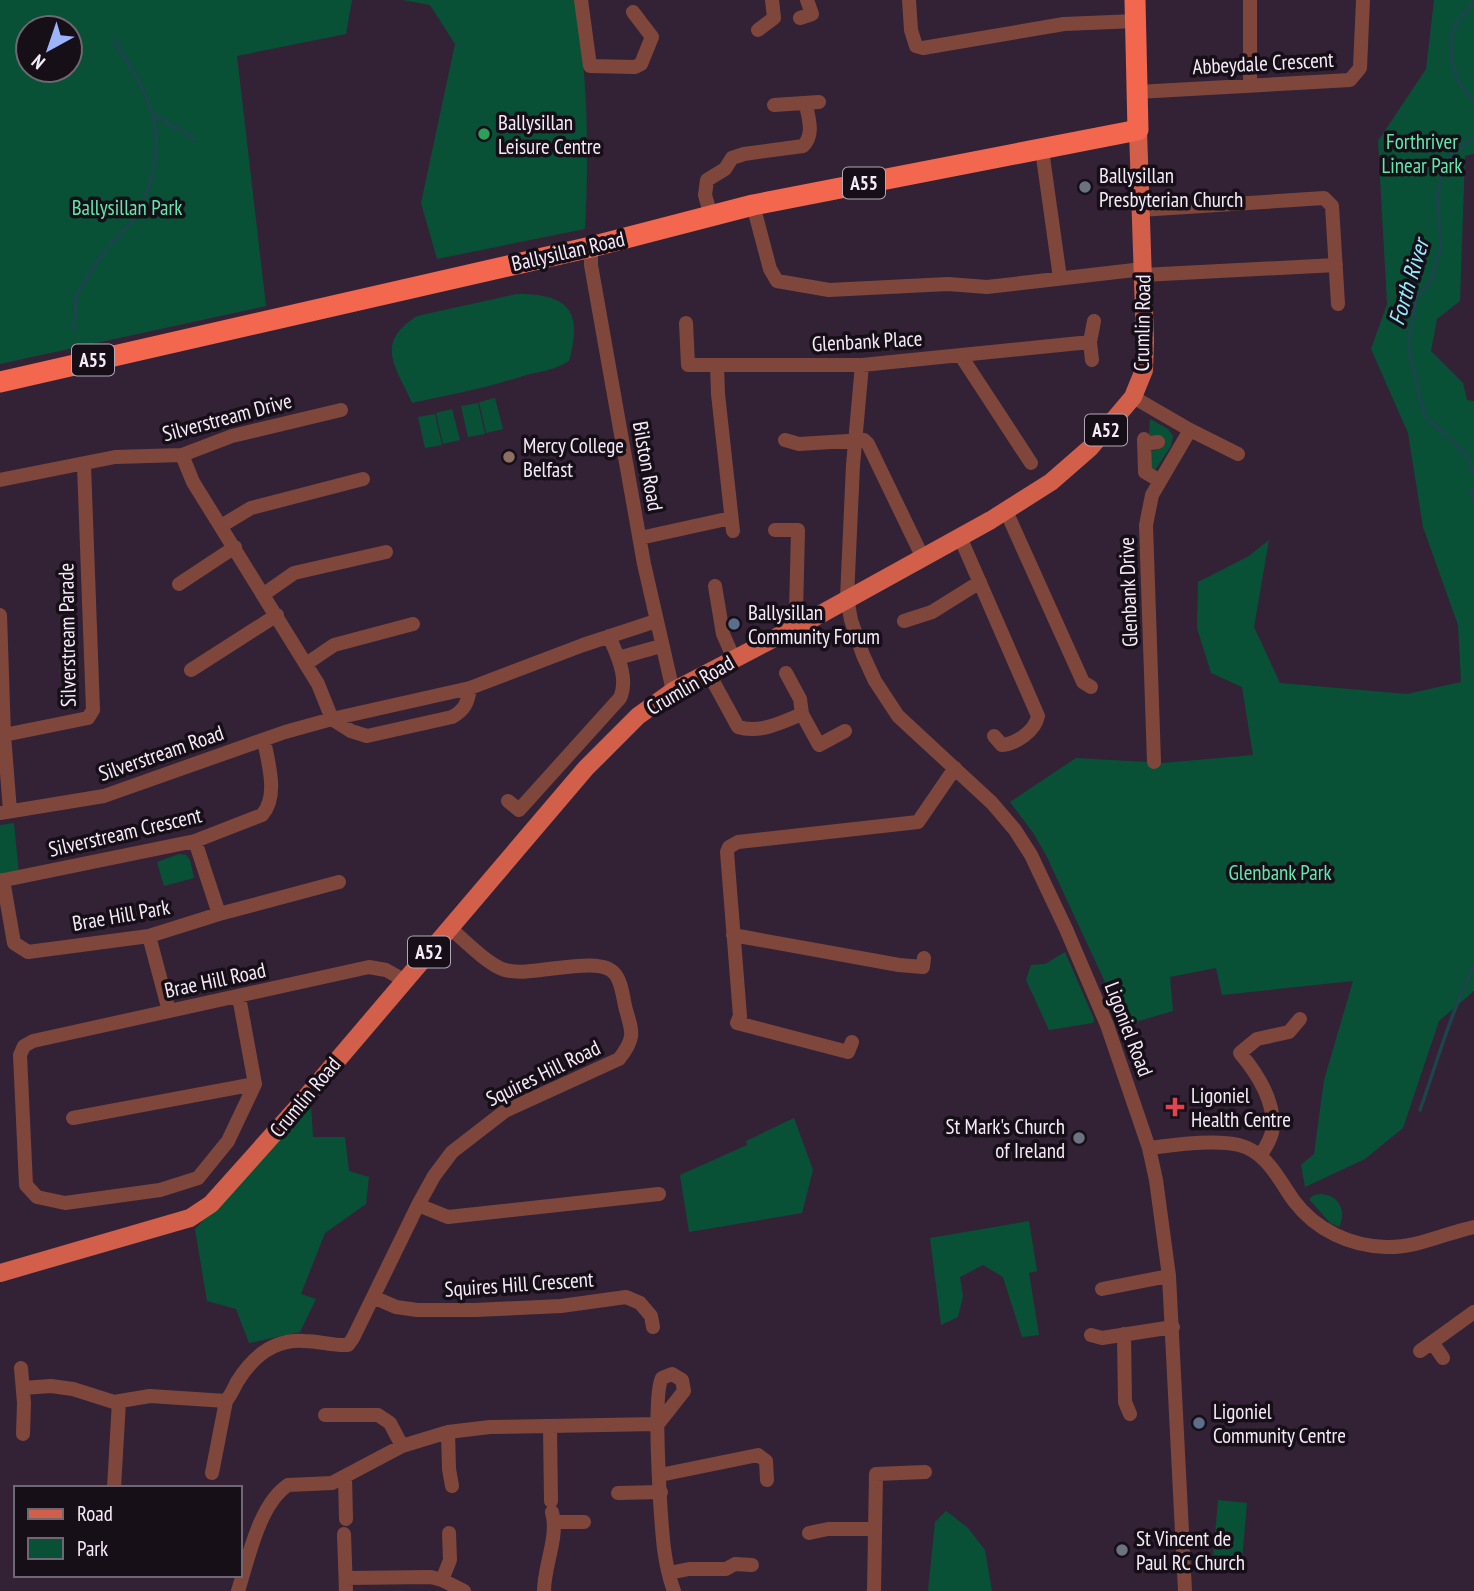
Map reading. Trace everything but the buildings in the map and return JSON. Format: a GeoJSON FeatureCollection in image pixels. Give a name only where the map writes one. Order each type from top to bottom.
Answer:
{"type":"FeatureCollection","features":[{"type":"Feature","properties":{"kind":"highway","name":"Crumlin Road"},"geometry":{"type":"LineString","coordinates":[[1135,10],[1138,131]]}},
{"type":"Feature","properties":{"kind":"highway","name":"Ballysillan Road"},"geometry":{"type":"LineString","coordinates":[[0,382],[592,247],[753,205],[1138,131]]}},
{"type":"Feature","properties":{"kind":"main road","name":"Crumlin Road"},"geometry":{"type":"LineString","coordinates":[[0,1273],[190,1218],[211,1204],[295,1111],[586,768],[638,716],[673,691],[798,626],[1006,511],[1046,486],[1081,457],[1133,397],[1144,370],[1138,131]]}},
{"type":"Feature","properties":{"kind":"street"},"geometry":{"type":"LineString","coordinates":[[581,0],[590,66],[635,67],[641,64],[652,37],[633,12]]}},
{"type":"Feature","properties":{"kind":"street"},"geometry":{"type":"LineString","coordinates":[[758,30],[774,18],[772,0]]}},
{"type":"Feature","properties":{"kind":"street"},"geometry":{"type":"LineString","coordinates":[[800,18],[812,15],[807,0]]}},
{"type":"Feature","properties":{"kind":"street"},"geometry":{"type":"LineString","coordinates":[[909,0],[911,30],[916,46],[923,48],[1135,10]]}},
{"type":"Feature","properties":{"kind":"street"},"geometry":{"type":"LineString","coordinates":[[1250,0],[1250,85]]}},
{"type":"Feature","properties":{"kind":"street","name":"Abbeydale Crescent"},"geometry":{"type":"LineString","coordinates":[[1137,92],[1350,79],[1360,68],[1363,0]]}},
{"type":"Feature","properties":{"kind":"street"},"geometry":{"type":"LineString","coordinates":[[711,216],[705,195],[707,180],[724,169],[732,158],[803,146],[808,141],[813,103],[774,105]]}},
{"type":"Feature","properties":{"kind":"street"},"geometry":{"type":"LineString","coordinates":[[1042,150],[1060,278]]}},
{"type":"Feature","properties":{"kind":"street"},"geometry":{"type":"LineString","coordinates":[[1140,210],[1324,198],[1332,206],[1338,303]]}},
{"type":"Feature","properties":{"kind":"street"},"geometry":{"type":"LineString","coordinates":[[753,205],[770,269],[777,281],[830,290],[948,284],[987,287],[1143,272],[1336,265]]}},
{"type":"Feature","properties":{"kind":"street","name":"Bilston Road"},"geometry":{"type":"LineString","coordinates":[[592,247],[590,265],[656,621],[673,691]]}},
{"type":"Feature","properties":{"kind":"street"},"geometry":{"type":"LineString","coordinates":[[1092,360],[1090,342],[1094,321]]}},
{"type":"Feature","properties":{"kind":"street","name":"Glenbank Place"},"geometry":{"type":"LineString","coordinates":[[686,323],[688,365],[862,365],[1090,342]]}},
{"type":"Feature","properties":{"kind":"street"},"geometry":{"type":"LineString","coordinates":[[961,356],[1031,463]]}},
{"type":"Feature","properties":{"kind":"street"},"geometry":{"type":"LineString","coordinates":[[640,538],[732,525],[717,365]]}},
{"type":"Feature","properties":{"kind":"street","name":"Ligoniel Road"},"geometry":{"type":"LineString","coordinates":[[862,365],[853,465],[847,598],[863,655],[884,697],[911,730],[997,809],[1031,855],[1107,1025],[1149,1148],[1169,1276],[1185,1591]]}},
{"type":"Feature","properties":{"kind":"street"},"geometry":{"type":"LineString","coordinates":[[1133,397],[1238,454]]}},
{"type":"Feature","properties":{"kind":"street","name":"Silverstream Drive"},"geometry":{"type":"LineString","coordinates":[[0,480],[115,457],[182,455],[232,436],[341,410]]}},
{"type":"Feature","properties":{"kind":"street","name":"Glenbank Drive"},"geometry":{"type":"LineString","coordinates":[[1154,762],[1146,525],[1152,495],[1190,430]]}},
{"type":"Feature","properties":{"kind":"street"},"geometry":{"type":"LineString","coordinates":[[785,440],[799,444],[864,440],[923,558]]}},
{"type":"Feature","properties":{"kind":"street"},"geometry":{"type":"LineString","coordinates":[[1148,442],[1146,472],[1160,481]]}},
{"type":"Feature","properties":{"kind":"street"},"geometry":{"type":"LineString","coordinates":[[182,455],[193,482],[318,684],[332,719],[351,731],[367,736],[452,717],[468,703],[470,688]]}},
{"type":"Feature","properties":{"kind":"street","name":"Silverstream Parade"},"geometry":{"type":"LineString","coordinates":[[4,735],[88,718],[93,709],[83,464]]}},
{"type":"Feature","properties":{"kind":"street"},"geometry":{"type":"LineString","coordinates":[[221,526],[251,508],[363,479]]}},
{"type":"Feature","properties":{"kind":"street"},"geometry":{"type":"LineString","coordinates":[[1006,511],[1083,682],[1091,687]]}},
{"type":"Feature","properties":{"kind":"street"},"geometry":{"type":"LineString","coordinates":[[775,530],[798,530],[798,626]]}},
{"type":"Feature","properties":{"kind":"street"},"geometry":{"type":"LineString","coordinates":[[960,537],[1045,716],[1013,744],[1002,746],[994,736]]}},
{"type":"Feature","properties":{"kind":"street"},"geometry":{"type":"LineString","coordinates":[[179,584],[234,547]]}},
{"type":"Feature","properties":{"kind":"street"},"geometry":{"type":"LineString","coordinates":[[264,594],[294,573],[386,552]]}},
{"type":"Feature","properties":{"kind":"street"},"geometry":{"type":"LineString","coordinates":[[904,621],[932,612],[980,583]]}},
{"type":"Feature","properties":{"kind":"street"},"geometry":{"type":"LineString","coordinates":[[715,586],[723,634],[734,659]]}},
{"type":"Feature","properties":{"kind":"street"},"geometry":{"type":"LineString","coordinates":[[0,615],[5,812]]}},
{"type":"Feature","properties":{"kind":"street"},"geometry":{"type":"LineString","coordinates":[[191,670],[276,615]]}},
{"type":"Feature","properties":{"kind":"street","name":"Silverstream Road"},"geometry":{"type":"LineString","coordinates":[[5,812],[104,796],[332,719],[470,688],[656,621]]}},
{"type":"Feature","properties":{"kind":"street"},"geometry":{"type":"LineString","coordinates":[[306,664],[334,645],[413,624]]}},
{"type":"Feature","properties":{"kind":"street"},"geometry":{"type":"LineString","coordinates":[[508,801],[519,810],[620,698],[623,687],[618,658],[609,636]]}},
{"type":"Feature","properties":{"kind":"street"},"geometry":{"type":"LineString","coordinates":[[618,658],[662,646]]}},
{"type":"Feature","properties":{"kind":"street"},"geometry":{"type":"LineString","coordinates":[[708,672],[738,727],[747,730],[769,727],[802,714]]}},
{"type":"Feature","properties":{"kind":"street"},"geometry":{"type":"LineString","coordinates":[[786,673],[800,699],[802,714],[819,745],[845,731]]}},
{"type":"Feature","properties":{"kind":"street","name":"Silverstream Crescent"},"geometry":{"type":"LineString","coordinates":[[2,881],[195,841],[262,815],[269,807],[272,796],[264,740]]}},
{"type":"Feature","properties":{"kind":"street"},"geometry":{"type":"LineString","coordinates":[[852,1042],[848,1052],[744,1027],[737,1023],[740,1016],[727,852],[729,847],[738,842],[918,822],[955,768]]}},
{"type":"Feature","properties":{"kind":"street"},"geometry":{"type":"LineString","coordinates":[[195,841],[219,914]]}},
{"type":"Feature","properties":{"kind":"street","name":"Brae Hill Park"},"geometry":{"type":"LineString","coordinates":[[2,881],[14,943],[28,952],[149,936],[339,882]]}},
{"type":"Feature","properties":{"kind":"street","name":"Squires Hill Road"},"geometry":{"type":"LineString","coordinates":[[226,1401],[250,1364],[269,1347],[283,1341],[300,1340],[334,1346],[348,1345],[418,1205],[434,1176],[452,1152],[505,1111],[620,1059],[632,1043],[631,1029],[616,975],[607,967],[587,965],[533,973],[504,970],[450,928]]}},
{"type":"Feature","properties":{"kind":"street"},"geometry":{"type":"LineString","coordinates":[[733,935],[899,965],[923,967],[924,958]]}},
{"type":"Feature","properties":{"kind":"street"},"geometry":{"type":"LineString","coordinates":[[149,936],[169,1011]]}},
{"type":"Feature","properties":{"kind":"street","name":"Brae Hill Road"},"geometry":{"type":"LineString","coordinates":[[254,1084],[228,1141],[198,1178],[147,1192],[65,1203],[37,1197],[26,1185],[20,1055],[24,1046],[33,1041],[369,967],[386,970],[404,980]]}},
{"type":"Feature","properties":{"kind":"street"},"geometry":{"type":"LineString","coordinates":[[73,1118],[254,1084],[239,997]]}},
{"type":"Feature","properties":{"kind":"street"},"geometry":{"type":"LineString","coordinates":[[1260,1156],[1269,1140],[1273,1125],[1267,1098],[1255,1071],[1240,1053],[1257,1039],[1289,1032],[1300,1019]]}},
{"type":"Feature","properties":{"kind":"street"},"geometry":{"type":"LineString","coordinates":[[1149,1148],[1240,1145],[1267,1162],[1305,1214],[1325,1229],[1346,1240],[1366,1246],[1388,1247],[1421,1242],[1474,1227]]}},
{"type":"Feature","properties":{"kind":"street"},"geometry":{"type":"LineString","coordinates":[[418,1205],[448,1217],[659,1194]]}},
{"type":"Feature","properties":{"kind":"street"},"geometry":{"type":"LineString","coordinates":[[1102,1289],[1169,1276]]}},
{"type":"Feature","properties":{"kind":"street","name":"Squires Hill Crescent"},"geometry":{"type":"LineString","coordinates":[[373,1297],[396,1307],[429,1310],[561,1306],[626,1297],[640,1303],[651,1316],[653,1327]]}},
{"type":"Feature","properties":{"kind":"street"},"geometry":{"type":"LineString","coordinates":[[1420,1351],[1474,1312]]}},
{"type":"Feature","properties":{"kind":"street"},"geometry":{"type":"LineString","coordinates":[[1091,1335],[1102,1338],[1173,1327]]}},
{"type":"Feature","properties":{"kind":"street"},"geometry":{"type":"LineString","coordinates":[[1124,1334],[1125,1402],[1130,1413]]}},
{"type":"Feature","properties":{"kind":"street"},"geometry":{"type":"LineString","coordinates":[[1432,1342],[1443,1358]]}},
{"type":"Feature","properties":{"kind":"street"},"geometry":{"type":"LineString","coordinates":[[21,1368],[23,1434]]}},
{"type":"Feature","properties":{"kind":"street"},"geometry":{"type":"LineString","coordinates":[[23,1388],[51,1386],[73,1389],[107,1401],[150,1396],[226,1401],[212,1473]]}},
{"type":"Feature","properties":{"kind":"street"},"geometry":{"type":"LineString","coordinates":[[114,1486],[120,1401]]}},
{"type":"Feature","properties":{"kind":"street"},"geometry":{"type":"LineString","coordinates":[[325,1415],[378,1415],[390,1423],[402,1446]]}},
{"type":"Feature","properties":{"kind":"street"},"geometry":{"type":"LineString","coordinates":[[238,1591],[258,1529],[281,1489],[295,1483],[332,1483],[402,1446],[448,1432],[490,1427],[658,1424],[664,1550],[674,1591]]}},
{"type":"Feature","properties":{"kind":"street"},"geometry":{"type":"LineString","coordinates":[[544,1591],[553,1512],[550,1427]]}},
{"type":"Feature","properties":{"kind":"street"},"geometry":{"type":"LineString","coordinates":[[448,1432],[452,1486]]}},
{"type":"Feature","properties":{"kind":"street"},"geometry":{"type":"LineString","coordinates":[[660,1475],[758,1455],[766,1461],[767,1480]]}},
{"type":"Feature","properties":{"kind":"street"},"geometry":{"type":"LineString","coordinates":[[874,1591],[876,1474],[925,1472]]}},
{"type":"Feature","properties":{"kind":"street"},"geometry":{"type":"LineString","coordinates":[[345,1477],[346,1519]]}},
{"type":"Feature","properties":{"kind":"street"},"geometry":{"type":"LineString","coordinates":[[618,1493],[661,1492]]}},
{"type":"Feature","properties":{"kind":"street"},"geometry":{"type":"LineString","coordinates":[[553,1512],[584,1521]]}},
{"type":"Feature","properties":{"kind":"street"},"geometry":{"type":"LineString","coordinates":[[809,1533],[828,1529],[874,1530]]}},
{"type":"Feature","properties":{"kind":"street"},"geometry":{"type":"LineString","coordinates":[[443,1580],[450,1560],[449,1533]]}},
{"type":"Feature","properties":{"kind":"street"},"geometry":{"type":"LineString","coordinates":[[344,1534],[346,1585],[431,1577],[464,1591]]}},
{"type":"Feature","properties":{"kind":"street"},"geometry":{"type":"LineString","coordinates":[[668,1573],[689,1569],[726,1569],[736,1564],[752,1565]]}},
{"type":"Feature","properties":{"kind":"green space","name":"Ballysillan Park"},"geometry":{"type":"Polygon","coordinates":[[[0,0],[352,0],[346,34],[237,56],[266,306],[0,364],[0,0]]]}},
{"type":"Feature","properties":{"kind":"green space"},"geometry":{"type":"Polygon","coordinates":[[[403,0],[575,0],[583,57],[586,114],[585,229],[437,259],[421,203],[455,44],[430,5],[403,0]]]}},
{"type":"Feature","properties":{"kind":"green space"},"geometry":{"type":"Polygon","coordinates":[[[1434,0],[1474,0],[1474,154],[1465,156],[1460,301],[1437,319],[1431,351],[1463,383],[1467,400],[1474,401],[1474,991],[1439,1021],[1403,1128],[1365,1159],[1305,1187],[1301,1165],[1314,1154],[1324,1080],[1353,981],[1222,995],[1216,968],[1170,977],[1173,1011],[1125,1025],[1046,855],[1010,802],[1076,758],[1163,763],[1253,755],[1242,687],[1211,673],[1197,628],[1198,582],[1249,556],[1269,540],[1254,627],[1280,683],[1407,694],[1461,682],[1458,625],[1423,527],[1408,433],[1371,349],[1387,304],[1378,141],[1426,69],[1434,0]]]}},
{"type":"Feature","properties":{"kind":"green space"},"geometry":{"type":"Polygon","coordinates":[[[517,294],[549,297],[568,309],[574,329],[569,361],[552,369],[496,384],[412,403],[392,357],[396,336],[404,326],[417,316],[517,294]]]}},
{"type":"Feature","properties":{"kind":"green space"},"geometry":{"type":"Polygon","coordinates":[[[495,398],[503,429],[486,433],[479,402],[495,398]]]}},
{"type":"Feature","properties":{"kind":"green space"},"geometry":{"type":"Polygon","coordinates":[[[478,403],[485,434],[468,437],[461,406],[478,403]]]}},
{"type":"Feature","properties":{"kind":"green space"},"geometry":{"type":"Polygon","coordinates":[[[452,409],[460,440],[443,444],[436,413],[452,409]]]}},
{"type":"Feature","properties":{"kind":"green space"},"geometry":{"type":"Polygon","coordinates":[[[435,414],[442,445],[425,448],[418,417],[435,414]]]}},
{"type":"Feature","properties":{"kind":"green space"},"geometry":{"type":"Polygon","coordinates":[[[1150,419],[1168,429],[1173,436],[1171,446],[1155,470],[1150,468],[1149,455],[1162,448],[1162,441],[1149,436],[1150,419]]]}},
{"type":"Feature","properties":{"kind":"green space"},"geometry":{"type":"Polygon","coordinates":[[[14,823],[19,874],[0,878],[0,825],[14,823]]]}},
{"type":"Feature","properties":{"kind":"green space"},"geometry":{"type":"Polygon","coordinates":[[[179,854],[186,855],[190,860],[194,878],[164,886],[157,862],[179,854]]]}},
{"type":"Feature","properties":{"kind":"green space"},"geometry":{"type":"Polygon","coordinates":[[[1065,952],[1094,1019],[1093,1023],[1049,1030],[1026,980],[1031,965],[1045,964],[1065,952]]]}},
{"type":"Feature","properties":{"kind":"green space"},"geometry":{"type":"Polygon","coordinates":[[[311,1105],[313,1137],[345,1137],[349,1171],[369,1177],[366,1204],[325,1233],[301,1294],[316,1299],[300,1332],[249,1343],[236,1309],[207,1301],[195,1229],[311,1105]]]}},
{"type":"Feature","properties":{"kind":"green space"},"geometry":{"type":"Polygon","coordinates":[[[794,1118],[813,1170],[802,1213],[689,1232],[680,1175],[747,1145],[746,1141],[794,1118]]]}},
{"type":"Feature","properties":{"kind":"green space"},"geometry":{"type":"Polygon","coordinates":[[[1321,1194],[1333,1197],[1340,1205],[1342,1215],[1339,1227],[1330,1223],[1309,1199],[1321,1194]]]}},
{"type":"Feature","properties":{"kind":"green space"},"geometry":{"type":"Polygon","coordinates":[[[1029,1221],[1037,1271],[1029,1273],[1039,1335],[1022,1337],[1003,1277],[983,1265],[960,1277],[963,1296],[958,1317],[941,1325],[930,1238],[1029,1221]]]}},
{"type":"Feature","properties":{"kind":"green space"},"geometry":{"type":"Polygon","coordinates":[[[1218,1500],[1247,1503],[1242,1561],[1213,1559],[1218,1500]]]}},
{"type":"Feature","properties":{"kind":"green space"},"geometry":{"type":"Polygon","coordinates":[[[946,1511],[967,1527],[985,1550],[992,1591],[928,1591],[935,1522],[946,1511]]]}},
{"type":"Feature","properties":{"kind":"waterway","name":"Forth River"},"geometry":{"type":"LineString","coordinates":[[1474,2],[1456,24],[1451,44],[1456,76],[1474,101]]}},
{"type":"Feature","properties":{"kind":"waterway"},"geometry":{"type":"LineString","coordinates":[[114,40],[137,79],[153,115],[156,153],[144,198]]}},
{"type":"Feature","properties":{"kind":"waterway"},"geometry":{"type":"LineString","coordinates":[[155,115],[195,139]]}},
{"type":"Feature","properties":{"kind":"waterway","name":"Forth River"},"geometry":{"type":"LineString","coordinates":[[1474,137],[1445,161],[1437,197],[1441,247],[1431,280],[1416,299],[1408,345],[1424,415],[1465,453],[1474,473]]}},
{"type":"Feature","properties":{"kind":"waterway"},"geometry":{"type":"LineString","coordinates":[[74,330],[76,295],[99,258],[137,216]]}},
{"type":"Feature","properties":{"kind":"waterway","name":"Forth River"},"geometry":{"type":"LineString","coordinates":[[1474,487],[1471,493],[1474,500]]}},
{"type":"Feature","properties":{"kind":"waterway"},"geometry":{"type":"LineString","coordinates":[[1420,1110],[1451,1019],[1474,966]]}},
{"type":"Feature","properties":{"kind":"place","name":"Ballysillan Leisure Centre"},"geometry":{"type":"Point","coordinates":[484,134]}},
{"type":"Feature","properties":{"kind":"place","name":"Ballysillan Presbyterian Church"},"geometry":{"type":"Point","coordinates":[1085,187]}},
{"type":"Feature","properties":{"kind":"place","name":"Mercy College Belfast"},"geometry":{"type":"Point","coordinates":[509,457]}},
{"type":"Feature","properties":{"kind":"place","name":"Ballysillan Community Forum"},"geometry":{"type":"Point","coordinates":[734,624]}},
{"type":"Feature","properties":{"kind":"place","name":"Ligoniel Health Centre"},"geometry":{"type":"Point","coordinates":[1175,1107]}},
{"type":"Feature","properties":{"kind":"place","name":"St Mark's Church of Ireland"},"geometry":{"type":"Point","coordinates":[1079,1138]}},
{"type":"Feature","properties":{"kind":"place","name":"Ligoniel Community Centre"},"geometry":{"type":"Point","coordinates":[1199,1423]}},
{"type":"Feature","properties":{"kind":"place","name":"St Vincent de Paul RC Church"},"geometry":{"type":"Point","coordinates":[1122,1550]}},
{"type":"Feature","properties":{"kind":"park label","name":"Forthriver Linear Park"},"geometry":{"type":"Point","coordinates":[1422,153]}},
{"type":"Feature","properties":{"kind":"park label","name":"Glenbank Park"},"geometry":{"type":"Point","coordinates":[1280,872]}}]}
